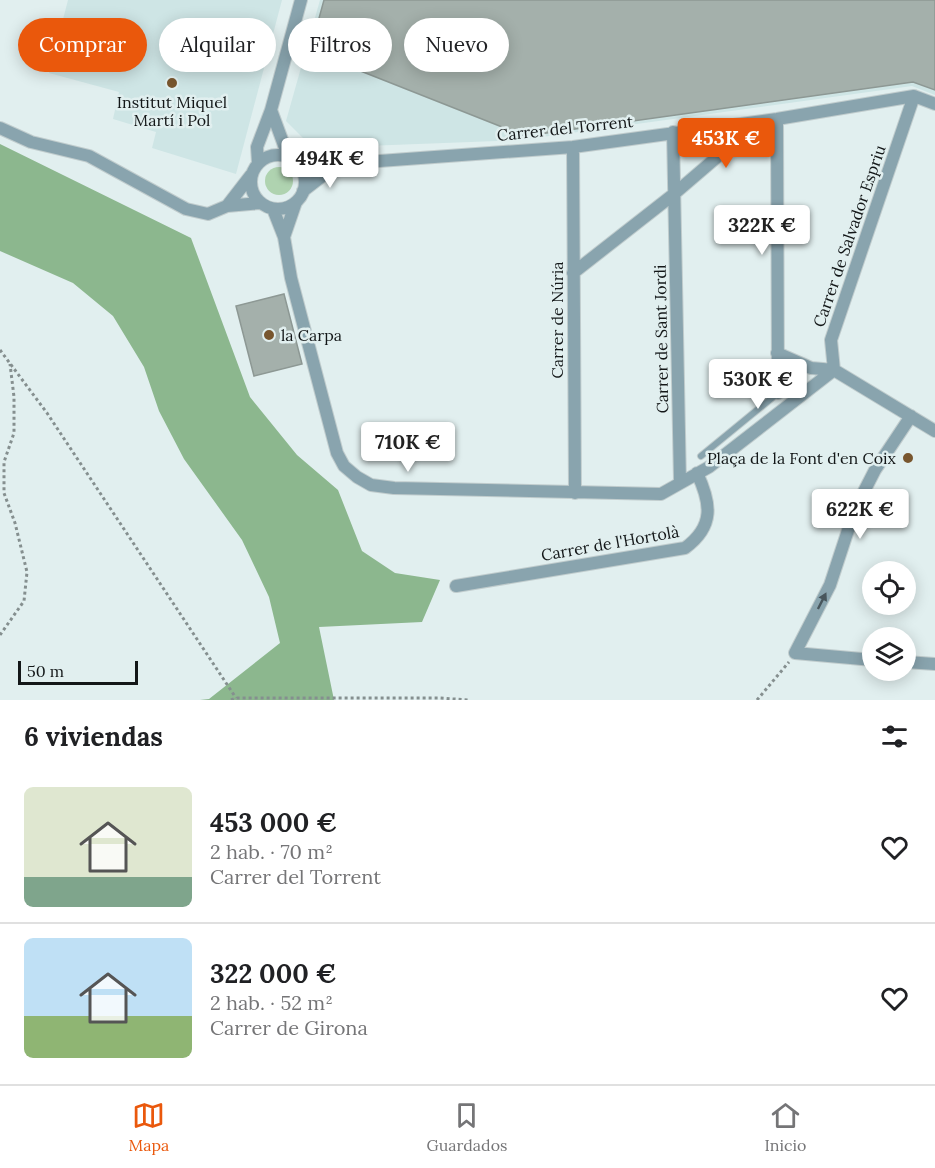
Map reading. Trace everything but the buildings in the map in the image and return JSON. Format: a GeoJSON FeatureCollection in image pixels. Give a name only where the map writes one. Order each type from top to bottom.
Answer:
{"type":"FeatureCollection","features":[{"type":"Feature","properties":{"kind":"street"},"geometry":{"type":"LineString","coordinates":[[258,163],[257,147],[271,110],[301,0]]}},
{"type":"Feature","properties":{"kind":"street"},"geometry":{"type":"LineString","coordinates":[[914,96],[935,104]]}},
{"type":"Feature","properties":{"kind":"street","name":"Carrer del Torrent"},"geometry":{"type":"LineString","coordinates":[[293,160],[338,164],[573,147],[758,122],[914,96]]}},
{"type":"Feature","properties":{"kind":"street","name":"Carrer de Salvador Espriu"},"geometry":{"type":"LineString","coordinates":[[834,370],[831,340],[914,96]]}},
{"type":"Feature","properties":{"kind":"street"},"geometry":{"type":"LineString","coordinates":[[271,110],[293,160],[304,174],[300,196],[284,237]]}},
{"type":"Feature","properties":{"kind":"street"},"geometry":{"type":"LineString","coordinates":[[777,119],[778,393]]}},
{"type":"Feature","properties":{"kind":"street"},"geometry":{"type":"LineString","coordinates":[[573,273],[674,194],[758,122]]}},
{"type":"Feature","properties":{"kind":"street"},"geometry":{"type":"LineString","coordinates":[[0,128],[32,142],[89,156],[186,209],[208,214],[227,206],[260,203],[273,209],[284,208],[338,164]]}},
{"type":"Feature","properties":{"kind":"street","name":"Carrer de Sant Jordi"},"geometry":{"type":"LineString","coordinates":[[673,132],[680,482]]}},
{"type":"Feature","properties":{"kind":"street","name":"Carrer de Núria"},"geometry":{"type":"LineString","coordinates":[[573,147],[575,493]]}},
{"type":"Feature","properties":{"kind":"street"},"geometry":{"type":"LineString","coordinates":[[227,206],[258,163],[268,156],[293,160]]}},
{"type":"Feature","properties":{"kind":"street"},"geometry":{"type":"LineString","coordinates":[[251,175],[251,187],[260,203]]}},
{"type":"Feature","properties":{"kind":"street"},"geometry":{"type":"LineString","coordinates":[[273,209],[284,237],[291,278],[332,440],[344,466],[371,485],[394,488],[661,494],[709,467],[834,370]]}},
{"type":"Feature","properties":{"kind":"street"},"geometry":{"type":"LineString","coordinates":[[777,353],[811,368],[834,370],[935,430]]}},
{"type":"Feature","properties":{"kind":"street"},"geometry":{"type":"LineString","coordinates":[[862,659],[795,653],[830,585],[855,509],[875,470],[911,416]]}},
{"type":"Feature","properties":{"kind":"street","name":"Carrer de l'Hortolà"},"geometry":{"type":"LineString","coordinates":[[456,586],[685,548],[698,539],[707,522],[708,497],[697,473]]}},
{"type":"Feature","properties":{"kind":"street"},"geometry":{"type":"LineString","coordinates":[[916,663],[935,664]]}},
{"type":"Feature","properties":{"kind":"lane"},"geometry":{"type":"LineString","coordinates":[[701,456],[778,393]]}},
{"type":"Feature","properties":{"kind":"path"},"geometry":{"type":"LineString","coordinates":[[0,350],[47,413],[236,698]]}},
{"type":"Feature","properties":{"kind":"path"},"geometry":{"type":"LineString","coordinates":[[0,635],[24,601],[27,572],[15,523],[4,493],[4,462],[14,433],[14,397],[9,362]]}},
{"type":"Feature","properties":{"kind":"path"},"geometry":{"type":"LineString","coordinates":[[757,700],[795,653]]}},
{"type":"Feature","properties":{"kind":"path"},"geometry":{"type":"LineString","coordinates":[[231,700],[236,698],[468,700]]}},
{"type":"Feature","properties":{"kind":"shaded area"},"geometry":{"type":"Polygon","coordinates":[[[68,0],[282,0],[276,23],[276,18],[159,18],[159,72],[263,72],[236,174],[152,148],[156,132],[113,119],[119,92],[49,73],[147,72],[147,18],[63,18],[68,0]]]}},
{"type":"Feature","properties":{"kind":"shaded area"},"geometry":{"type":"Polygon","coordinates":[[[320,0],[935,0],[935,95],[912,86],[520,140],[313,148],[286,121],[300,72],[392,72],[392,18],[315,18],[320,0]]]}},
{"type":"Feature","properties":{"kind":"green space"},"geometry":{"type":"Polygon","coordinates":[[[0,144],[191,238],[250,397],[297,455],[338,490],[362,551],[395,573],[440,580],[422,622],[319,627],[334,700],[200,700],[209,699],[280,643],[269,597],[242,540],[184,459],[159,411],[144,367],[113,316],[73,283],[0,251],[0,144]]]}},
{"type":"Feature","properties":{"kind":"green space"},"geometry":{"type":"Polygon","coordinates":[[[279,167],[289,171],[293,181],[289,191],[279,195],[269,191],[265,181],[269,171],[279,167]]]}},
{"type":"Feature","properties":{"kind":"place","name":"Institut Miquel Martí i Pol"},"geometry":{"type":"Point","coordinates":[172,83]}},
{"type":"Feature","properties":{"kind":"place","name":"la Carpa"},"geometry":{"type":"Point","coordinates":[269,335]}},
{"type":"Feature","properties":{"kind":"place","name":"Plaça de la Font d'en Coix"},"geometry":{"type":"Point","coordinates":[908,458]}}]}
